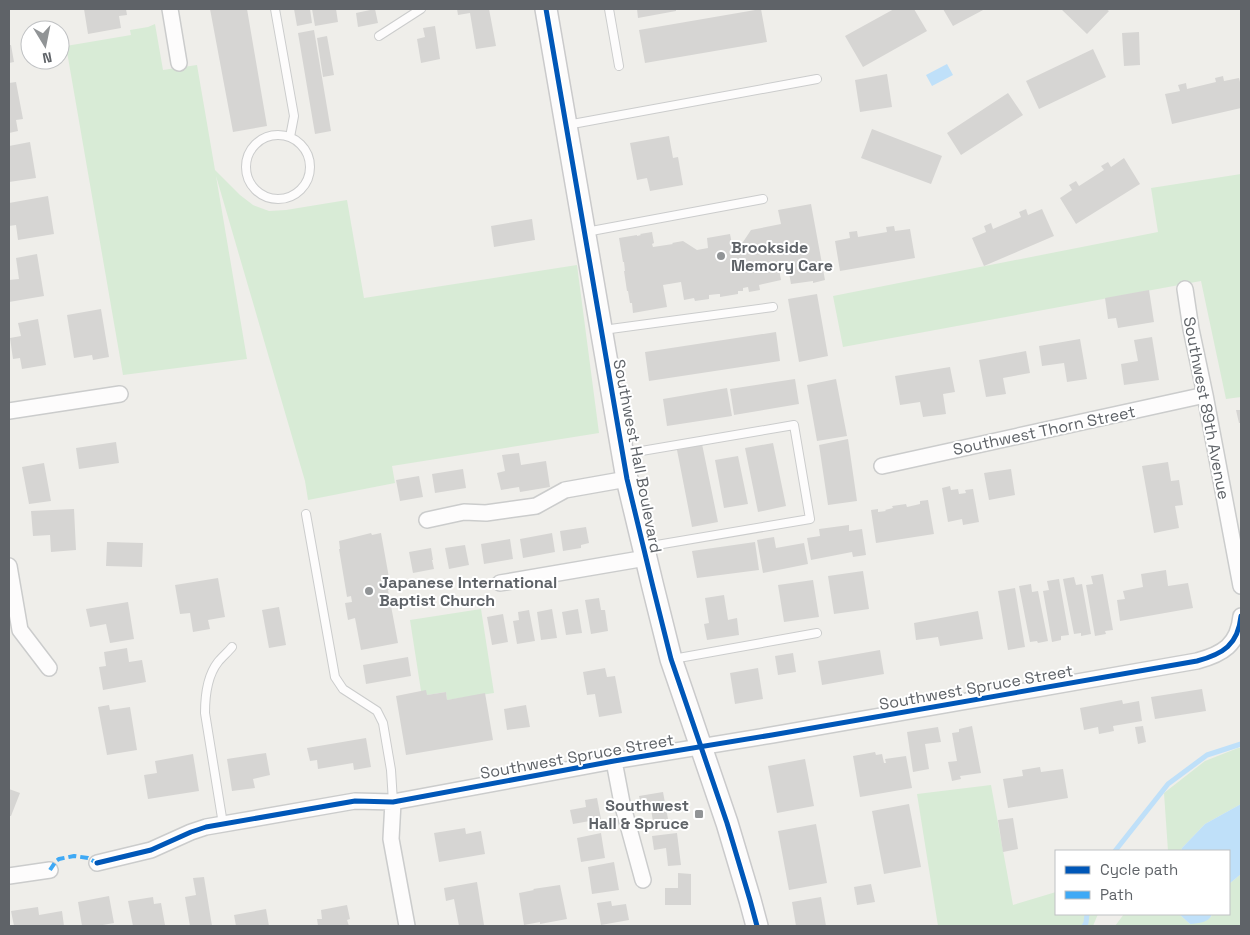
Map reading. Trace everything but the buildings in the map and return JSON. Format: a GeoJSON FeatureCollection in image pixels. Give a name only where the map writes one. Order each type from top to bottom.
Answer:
{"type":"FeatureCollection","features":[{"type":"Feature","properties":{"kind":"main road","name":"Southwest Hall Boulevard"},"geometry":{"type":"LineString","coordinates":[[546,9],[627,479],[644,553],[671,659],[727,823],[757,926]]}},
{"type":"Feature","properties":{"kind":"street"},"geometry":{"type":"LineString","coordinates":[[170,9],[179,63]]}},
{"type":"Feature","properties":{"kind":"street","name":"Southwest 89th Avenue"},"geometry":{"type":"LineString","coordinates":[[1185,289],[1241,586]]}},
{"type":"Feature","properties":{"kind":"street"},"geometry":{"type":"LineString","coordinates":[[9,411],[120,394]]}},
{"type":"Feature","properties":{"kind":"street","name":"Southwest Thorn Street"},"geometry":{"type":"LineString","coordinates":[[882,466],[1205,395]]}},
{"type":"Feature","properties":{"kind":"street"},"geometry":{"type":"LineString","coordinates":[[427,520],[464,512],[486,513],[536,506],[565,490],[627,479]]}},
{"type":"Feature","properties":{"kind":"street"},"geometry":{"type":"LineString","coordinates":[[500,583],[644,553]]}},
{"type":"Feature","properties":{"kind":"street"},"geometry":{"type":"LineString","coordinates":[[9,566],[20,630],[49,668]]}},
{"type":"Feature","properties":{"kind":"street","name":"Southwest Spruce Street"},"geometry":{"type":"LineString","coordinates":[[97,863],[151,850],[198,830],[222,824],[355,801],[393,802],[614,761],[701,748],[1197,661],[1212,657],[1226,649],[1235,637],[1241,616]]}},
{"type":"Feature","properties":{"kind":"street"},"geometry":{"type":"LineString","coordinates":[[614,761],[622,803],[642,880]]}},
{"type":"Feature","properties":{"kind":"street"},"geometry":{"type":"LineString","coordinates":[[393,802],[391,839],[407,926]]}},
{"type":"Feature","properties":{"kind":"street"},"geometry":{"type":"LineString","coordinates":[[9,876],[50,870]]}},
{"type":"Feature","properties":{"kind":"lane"},"geometry":{"type":"LineString","coordinates":[[275,9],[294,116],[290,137]]}},
{"type":"Feature","properties":{"kind":"lane"},"geometry":{"type":"LineString","coordinates":[[379,36],[421,9]]}},
{"type":"Feature","properties":{"kind":"lane"},"geometry":{"type":"LineString","coordinates":[[609,9],[619,66]]}},
{"type":"Feature","properties":{"kind":"lane"},"geometry":{"type":"LineString","coordinates":[[565,126],[818,79]]}},
{"type":"Feature","properties":{"kind":"lane"},"geometry":{"type":"LineString","coordinates":[[274,135],[290,137],[296,139],[309,156],[311,167],[309,177],[304,186],[287,198],[267,197],[254,188],[247,175],[246,164],[249,153],[255,144],[264,138],[274,135]]}},
{"type":"Feature","properties":{"kind":"lane"},"geometry":{"type":"LineString","coordinates":[[584,232],[763,199]]}},
{"type":"Feature","properties":{"kind":"lane"},"geometry":{"type":"LineString","coordinates":[[601,331],[774,306]]}},
{"type":"Feature","properties":{"kind":"lane"},"geometry":{"type":"LineString","coordinates":[[623,454],[794,425],[810,519],[644,553]]}},
{"type":"Feature","properties":{"kind":"lane"},"geometry":{"type":"LineString","coordinates":[[306,514],[335,677],[343,689],[377,711],[383,723],[391,770],[393,802]]}},
{"type":"Feature","properties":{"kind":"lane"},"geometry":{"type":"LineString","coordinates":[[671,659],[817,633]]}},
{"type":"Feature","properties":{"kind":"lane"},"geometry":{"type":"LineString","coordinates":[[222,824],[205,696],[217,662],[232,647]]}},
{"type":"Feature","properties":{"kind":"green space"},"geometry":{"type":"Polygon","coordinates":[[[155,24],[163,70],[197,65],[215,170],[240,195],[253,205],[269,211],[347,200],[364,298],[577,265],[599,433],[392,466],[395,483],[308,500],[305,481],[216,176],[247,359],[123,375],[70,69],[70,45],[131,35],[130,30],[155,24]]]}},
{"type":"Feature","properties":{"kind":"green space"},"geometry":{"type":"Polygon","coordinates":[[[1241,174],[1241,397],[1226,399],[1201,281],[843,347],[833,296],[1158,232],[1151,188],[1241,174]]]}},
{"type":"Feature","properties":{"kind":"green space"},"geometry":{"type":"Polygon","coordinates":[[[481,609],[494,693],[447,700],[446,692],[427,695],[421,691],[410,620],[481,609]]]}},
{"type":"Feature","properties":{"kind":"green space"},"geometry":{"type":"Polygon","coordinates":[[[1241,748],[1241,804],[1205,824],[1181,850],[1168,850],[1164,793],[1205,761],[1241,748]]]}},
{"type":"Feature","properties":{"kind":"green space"},"geometry":{"type":"Polygon","coordinates":[[[991,785],[1013,905],[1055,892],[1055,915],[1098,915],[1093,926],[938,926],[917,794],[991,785]]]}},
{"type":"Feature","properties":{"kind":"green space"},"geometry":{"type":"Polygon","coordinates":[[[1241,874],[1241,926],[1115,926],[1123,915],[1180,915],[1190,924],[1211,917],[1212,915],[1230,915],[1230,883],[1241,874]]]}},
{"type":"Feature","properties":{"kind":"water"},"geometry":{"type":"Polygon","coordinates":[[[947,64],[953,75],[932,86],[926,75],[947,64]]]}},
{"type":"Feature","properties":{"kind":"water"},"geometry":{"type":"Polygon","coordinates":[[[1241,804],[1241,874],[1230,883],[1230,850],[1181,850],[1205,824],[1241,804]]]}},
{"type":"Feature","properties":{"kind":"water"},"geometry":{"type":"Polygon","coordinates":[[[1180,915],[1212,915],[1206,921],[1190,924],[1180,915]]]}},
{"type":"Feature","properties":{"kind":"waterway"},"geometry":{"type":"LineString","coordinates":[[1116,850],[1168,784],[1207,755],[1241,744]]}},
{"type":"Feature","properties":{"kind":"waterway"},"geometry":{"type":"LineString","coordinates":[[1084,926],[1087,915]]}},
{"type":"Feature","properties":{"kind":"marked path"},"geometry":{"type":"LineString","coordinates":[[50,870],[59,859],[74,856],[88,858],[97,863]]}},
{"type":"Feature","properties":{"kind":"cycle path"},"geometry":{"type":"LineString","coordinates":[[546,9],[627,479],[671,659],[727,823],[757,926]]}},
{"type":"Feature","properties":{"kind":"cycle path"},"geometry":{"type":"LineString","coordinates":[[97,863],[151,850],[206,827],[355,801],[393,802],[614,761],[1197,661],[1214,655],[1228,647],[1237,634],[1241,616]]}},
{"type":"Feature","properties":{"kind":"place","name":"Brookside Memory Care"},"geometry":{"type":"Point","coordinates":[721,256]}},
{"type":"Feature","properties":{"kind":"place","name":"Japanese International Baptist Church"},"geometry":{"type":"Point","coordinates":[369,591]}},
{"type":"Feature","properties":{"kind":"place","name":"Southwest Hall & Spruce"},"geometry":{"type":"Point","coordinates":[699,814]}}]}
